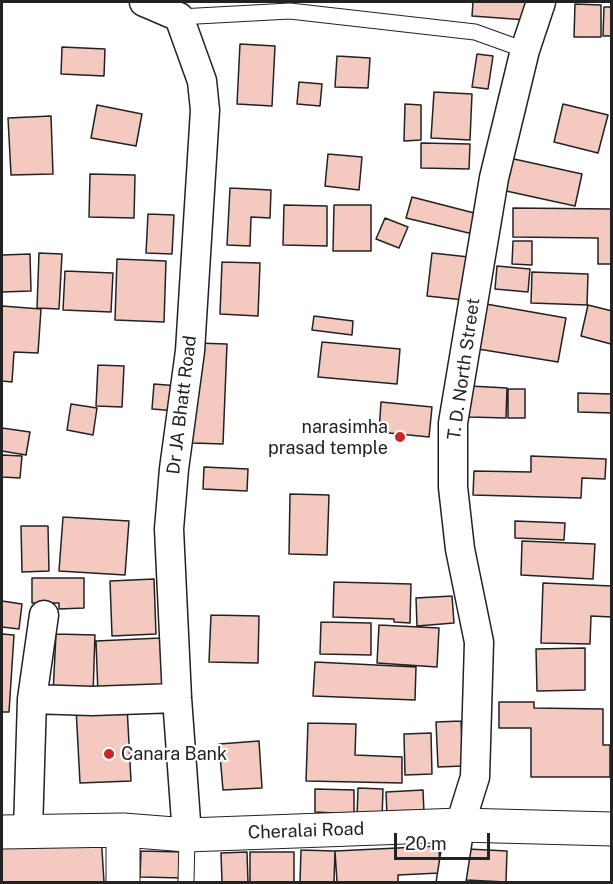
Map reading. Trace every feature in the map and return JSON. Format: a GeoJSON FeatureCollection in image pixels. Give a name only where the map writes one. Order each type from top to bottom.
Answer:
{"type":"FeatureCollection","features":[{"type":"Feature","properties":{"kind":"street"},"geometry":{"type":"LineString","coordinates":[[144,2],[182,9]]}},
{"type":"Feature","properties":{"kind":"street","name":"T. D. North Street"},"geometry":{"type":"LineString","coordinates":[[451,882],[460,825],[475,777],[479,642],[460,549],[453,487],[453,423],[494,178],[525,50],[541,2]]}},
{"type":"Feature","properties":{"kind":"street","name":"Dr JA Bhatt Road"},"geometry":{"type":"LineString","coordinates":[[182,9],[202,81],[205,110],[190,351],[170,500],[177,698],[187,835]]}},
{"type":"Feature","properties":{"kind":"street"},"geometry":{"type":"LineString","coordinates":[[14,831],[44,615]]}},
{"type":"Feature","properties":{"kind":"street"},"geometry":{"type":"LineString","coordinates":[[32,699],[92,701],[177,698]]}},
{"type":"Feature","properties":{"kind":"street","name":"Cheralai Road"},"geometry":{"type":"LineString","coordinates":[[14,831],[123,830],[187,835],[460,825],[612,830]]}},
{"type":"Feature","properties":{"kind":"street"},"geometry":{"type":"LineString","coordinates":[[123,830],[123,882]]}},
{"type":"Feature","properties":{"kind":"lane"},"geometry":{"type":"LineString","coordinates":[[182,9],[314,13],[475,32],[525,50]]}},
{"type":"Feature","properties":{"kind":"lane"},"geometry":{"type":"LineString","coordinates":[[186,882],[187,835]]}},
{"type":"Feature","properties":{"kind":"building"},"geometry":{"type":"Polygon","coordinates":[[[473,2],[528,2],[527,20],[472,16],[473,2]]]}},
{"type":"Feature","properties":{"kind":"building"},"geometry":{"type":"Polygon","coordinates":[[[575,4],[601,5],[601,37],[574,37],[575,4]]]}},
{"type":"Feature","properties":{"kind":"building"},"geometry":{"type":"Polygon","coordinates":[[[604,7],[612,7],[612,36],[603,36],[604,7]]]}},
{"type":"Feature","properties":{"kind":"building"},"geometry":{"type":"Polygon","coordinates":[[[240,44],[275,46],[272,106],[237,104],[240,44]]]}},
{"type":"Feature","properties":{"kind":"building"},"geometry":{"type":"Polygon","coordinates":[[[62,47],[105,49],[104,76],[61,74],[62,47]]]}},
{"type":"Feature","properties":{"kind":"building"},"geometry":{"type":"Polygon","coordinates":[[[477,54],[493,56],[488,89],[472,87],[477,54]]]}},
{"type":"Feature","properties":{"kind":"building"},"geometry":{"type":"Polygon","coordinates":[[[337,56],[370,58],[368,88],[335,87],[337,56]]]}},
{"type":"Feature","properties":{"kind":"building"},"geometry":{"type":"Polygon","coordinates":[[[299,82],[322,84],[320,106],[297,104],[299,82]]]}},
{"type":"Feature","properties":{"kind":"building"},"geometry":{"type":"Polygon","coordinates":[[[434,92],[472,94],[470,140],[431,138],[434,92]]]}},
{"type":"Feature","properties":{"kind":"building"},"geometry":{"type":"Polygon","coordinates":[[[405,104],[421,105],[421,140],[404,141],[405,104]]]}},
{"type":"Feature","properties":{"kind":"building"},"geometry":{"type":"Polygon","coordinates":[[[563,104],[608,115],[598,153],[554,142],[563,104]]]}},
{"type":"Feature","properties":{"kind":"building"},"geometry":{"type":"Polygon","coordinates":[[[97,105],[142,114],[136,146],[91,138],[97,105]]]}},
{"type":"Feature","properties":{"kind":"building"},"geometry":{"type":"Polygon","coordinates":[[[51,116],[53,174],[11,175],[8,118],[51,116]]]}},
{"type":"Feature","properties":{"kind":"building"},"geometry":{"type":"Polygon","coordinates":[[[421,143],[470,144],[469,169],[421,168],[421,143]]]}},
{"type":"Feature","properties":{"kind":"building"},"geometry":{"type":"Polygon","coordinates":[[[328,154],[362,157],[359,190],[325,186],[328,154]]]}},
{"type":"Feature","properties":{"kind":"building"},"geometry":{"type":"Polygon","coordinates":[[[505,157],[582,174],[575,206],[497,189],[505,157]]]}},
{"type":"Feature","properties":{"kind":"building"},"geometry":{"type":"Polygon","coordinates":[[[90,174],[135,175],[134,218],[89,217],[90,174]]]}},
{"type":"Feature","properties":{"kind":"building"},"geometry":{"type":"Polygon","coordinates":[[[230,188],[271,190],[270,218],[251,217],[250,246],[227,245],[230,188]]]}},
{"type":"Feature","properties":{"kind":"building"},"geometry":{"type":"Polygon","coordinates":[[[412,197],[482,215],[477,235],[406,218],[412,197]]]}},
{"type":"Feature","properties":{"kind":"building"},"geometry":{"type":"Polygon","coordinates":[[[284,205],[327,206],[327,246],[283,245],[284,205]]]}},
{"type":"Feature","properties":{"kind":"building"},"geometry":{"type":"Polygon","coordinates":[[[334,205],[371,205],[371,251],[333,251],[334,205]]]}},
{"type":"Feature","properties":{"kind":"building"},"geometry":{"type":"Polygon","coordinates":[[[513,208],[612,209],[612,264],[598,264],[598,238],[513,237],[513,208]]]}},
{"type":"Feature","properties":{"kind":"building"},"geometry":{"type":"Polygon","coordinates":[[[148,214],[174,215],[172,254],[146,253],[148,214]]]}},
{"type":"Feature","properties":{"kind":"building"},"geometry":{"type":"Polygon","coordinates":[[[385,218],[408,227],[399,248],[376,239],[385,218]]]}},
{"type":"Feature","properties":{"kind":"building"},"geometry":{"type":"Polygon","coordinates":[[[513,241],[532,241],[532,265],[512,264],[513,241]]]}},
{"type":"Feature","properties":{"kind":"building"},"geometry":{"type":"Polygon","coordinates":[[[39,253],[62,254],[59,309],[37,308],[39,253]]]}},
{"type":"Feature","properties":{"kind":"building"},"geometry":{"type":"Polygon","coordinates":[[[432,253],[469,257],[464,300],[427,296],[432,253]]]}},
{"type":"Feature","properties":{"kind":"building"},"geometry":{"type":"Polygon","coordinates":[[[30,254],[31,291],[2,292],[2,255],[30,254]]]}},
{"type":"Feature","properties":{"kind":"building"},"geometry":{"type":"Polygon","coordinates":[[[117,259],[166,261],[164,322],[115,320],[117,259]]]}},
{"type":"Feature","properties":{"kind":"building"},"geometry":{"type":"Polygon","coordinates":[[[222,262],[260,263],[258,316],[220,314],[222,262]]]}},
{"type":"Feature","properties":{"kind":"building"},"geometry":{"type":"Polygon","coordinates":[[[497,266],[530,269],[528,292],[495,289],[497,266]]]}},
{"type":"Feature","properties":{"kind":"building"},"geometry":{"type":"Polygon","coordinates":[[[65,271],[113,273],[111,312],[63,310],[65,271]]]}},
{"type":"Feature","properties":{"kind":"building"},"geometry":{"type":"Polygon","coordinates":[[[532,272],[588,274],[587,305],[531,303],[532,272]]]}},
{"type":"Feature","properties":{"kind":"building"},"geometry":{"type":"Polygon","coordinates":[[[486,304],[566,318],[558,362],[478,349],[486,304]]]}},
{"type":"Feature","properties":{"kind":"building"},"geometry":{"type":"Polygon","coordinates":[[[588,305],[612,311],[611,344],[581,336],[588,305]]]}},
{"type":"Feature","properties":{"kind":"building"},"geometry":{"type":"Polygon","coordinates":[[[2,306],[41,309],[38,353],[14,352],[12,382],[2,381],[2,306]]]}},
{"type":"Feature","properties":{"kind":"building"},"geometry":{"type":"Polygon","coordinates":[[[314,316],[353,321],[352,335],[312,330],[314,316]]]}},
{"type":"Feature","properties":{"kind":"building"},"geometry":{"type":"Polygon","coordinates":[[[322,342],[400,349],[397,384],[318,377],[322,342]]]}},
{"type":"Feature","properties":{"kind":"building"},"geometry":{"type":"Polygon","coordinates":[[[196,343],[227,344],[223,444],[192,443],[196,343]]]}},
{"type":"Feature","properties":{"kind":"building"},"geometry":{"type":"Polygon","coordinates":[[[98,365],[124,366],[122,407],[96,406],[98,365]]]}},
{"type":"Feature","properties":{"kind":"building"},"geometry":{"type":"Polygon","coordinates":[[[154,384],[179,386],[177,411],[152,409],[154,384]]]}},
{"type":"Feature","properties":{"kind":"building"},"geometry":{"type":"Polygon","coordinates":[[[470,386],[507,388],[506,418],[469,417],[470,386]]]}},
{"type":"Feature","properties":{"kind":"building"},"geometry":{"type":"Polygon","coordinates":[[[508,389],[525,389],[525,418],[508,418],[508,389]]]}},
{"type":"Feature","properties":{"kind":"building"},"geometry":{"type":"Polygon","coordinates":[[[578,393],[612,394],[612,413],[578,412],[578,393]]]}},
{"type":"Feature","properties":{"kind":"building"},"geometry":{"type":"Polygon","coordinates":[[[381,402],[432,407],[429,437],[379,432],[381,402]]]}},
{"type":"Feature","properties":{"kind":"building"},"geometry":{"type":"Polygon","coordinates":[[[71,404],[97,408],[93,435],[67,430],[71,404]]]}},
{"type":"Feature","properties":{"kind":"building"},"geometry":{"type":"Polygon","coordinates":[[[2,428],[30,432],[26,455],[2,451],[2,428]]]}},
{"type":"Feature","properties":{"kind":"building"},"geometry":{"type":"Polygon","coordinates":[[[2,455],[22,456],[20,478],[2,477],[2,455]]]}},
{"type":"Feature","properties":{"kind":"building"},"geometry":{"type":"Polygon","coordinates":[[[531,456],[606,459],[605,479],[582,478],[581,498],[473,495],[474,471],[531,472],[531,456]]]}},
{"type":"Feature","properties":{"kind":"building"},"geometry":{"type":"Polygon","coordinates":[[[204,467],[248,469],[247,491],[203,489],[204,467]]]}},
{"type":"Feature","properties":{"kind":"building"},"geometry":{"type":"Polygon","coordinates":[[[290,494],[329,495],[327,555],[289,554],[290,494]]]}},
{"type":"Feature","properties":{"kind":"building"},"geometry":{"type":"Polygon","coordinates":[[[63,517],[129,521],[125,575],[59,571],[63,517]]]}},
{"type":"Feature","properties":{"kind":"building"},"geometry":{"type":"Polygon","coordinates":[[[515,521],[565,523],[564,540],[515,538],[515,521]]]}},
{"type":"Feature","properties":{"kind":"building"},"geometry":{"type":"Polygon","coordinates":[[[21,526],[48,526],[49,571],[22,572],[21,526]]]}},
{"type":"Feature","properties":{"kind":"building"},"geometry":{"type":"Polygon","coordinates":[[[522,541],[595,544],[593,579],[521,575],[522,541]]]}},
{"type":"Feature","properties":{"kind":"building"},"geometry":{"type":"Polygon","coordinates":[[[32,578],[84,578],[84,608],[59,609],[59,603],[32,603],[32,578]]]}},
{"type":"Feature","properties":{"kind":"building"},"geometry":{"type":"Polygon","coordinates":[[[154,579],[156,634],[112,636],[110,581],[154,579]]]}},
{"type":"Feature","properties":{"kind":"building"},"geometry":{"type":"Polygon","coordinates":[[[334,582],[411,584],[410,623],[394,622],[394,619],[333,617],[334,582]]]}},
{"type":"Feature","properties":{"kind":"building"},"geometry":{"type":"Polygon","coordinates":[[[543,583],[612,586],[612,617],[591,616],[590,644],[541,643],[543,583]]]}},
{"type":"Feature","properties":{"kind":"building"},"geometry":{"type":"Polygon","coordinates":[[[452,596],[454,623],[417,626],[416,598],[452,596]]]}},
{"type":"Feature","properties":{"kind":"building"},"geometry":{"type":"Polygon","coordinates":[[[2,601],[22,604],[19,629],[2,627],[2,601]]]}},
{"type":"Feature","properties":{"kind":"building"},"geometry":{"type":"Polygon","coordinates":[[[211,615],[259,616],[258,663],[209,662],[211,615]]]}},
{"type":"Feature","properties":{"kind":"building"},"geometry":{"type":"Polygon","coordinates":[[[321,622],[371,623],[371,655],[320,654],[321,622]]]}},
{"type":"Feature","properties":{"kind":"building"},"geometry":{"type":"Polygon","coordinates":[[[379,625],[439,628],[437,667],[377,663],[379,625]]]}},
{"type":"Feature","properties":{"kind":"building"},"geometry":{"type":"Polygon","coordinates":[[[2,634],[14,635],[9,712],[2,712],[2,634]]]}},
{"type":"Feature","properties":{"kind":"building"},"geometry":{"type":"Polygon","coordinates":[[[56,634],[95,635],[93,694],[53,693],[56,634]]]}},
{"type":"Feature","properties":{"kind":"building"},"geometry":{"type":"Polygon","coordinates":[[[161,638],[164,693],[98,695],[96,641],[161,638]]]}},
{"type":"Feature","properties":{"kind":"building"},"geometry":{"type":"Polygon","coordinates":[[[585,648],[585,690],[537,691],[536,649],[585,648]]]}},
{"type":"Feature","properties":{"kind":"building"},"geometry":{"type":"Polygon","coordinates":[[[315,662],[416,667],[415,700],[313,696],[315,662]]]}},
{"type":"Feature","properties":{"kind":"building"},"geometry":{"type":"Polygon","coordinates":[[[499,702],[534,702],[534,708],[603,709],[603,745],[610,745],[610,777],[531,777],[531,728],[499,728],[499,702]]]}},
{"type":"Feature","properties":{"kind":"building"},"geometry":{"type":"Polygon","coordinates":[[[127,706],[131,781],[80,783],[76,708],[127,706]]]}},
{"type":"Feature","properties":{"kind":"building"},"geometry":{"type":"Polygon","coordinates":[[[461,721],[463,766],[438,767],[436,722],[461,721]]]}},
{"type":"Feature","properties":{"kind":"building"},"geometry":{"type":"Polygon","coordinates":[[[308,723],[356,724],[355,755],[402,757],[402,783],[306,781],[308,723]]]}},
{"type":"Feature","properties":{"kind":"building"},"geometry":{"type":"Polygon","coordinates":[[[431,733],[432,774],[405,775],[404,734],[431,733]]]}},
{"type":"Feature","properties":{"kind":"building"},"geometry":{"type":"Polygon","coordinates":[[[259,741],[262,788],[223,790],[219,744],[259,741]]]}},
{"type":"Feature","properties":{"kind":"building"},"geometry":{"type":"Polygon","coordinates":[[[358,788],[383,789],[382,819],[357,818],[358,788]]]}},
{"type":"Feature","properties":{"kind":"building"},"geometry":{"type":"Polygon","coordinates":[[[315,789],[354,790],[354,814],[315,812],[315,789]]]}},
{"type":"Feature","properties":{"kind":"building"},"geometry":{"type":"Polygon","coordinates":[[[423,790],[424,814],[387,816],[386,792],[423,790]]]}},
{"type":"Feature","properties":{"kind":"building"},"geometry":{"type":"Polygon","coordinates":[[[101,834],[104,882],[2,882],[2,841],[101,834]]]}},
{"type":"Feature","properties":{"kind":"building"},"geometry":{"type":"Polygon","coordinates":[[[439,846],[440,873],[398,875],[398,882],[337,882],[335,851],[439,846]]]}},
{"type":"Feature","properties":{"kind":"building"},"geometry":{"type":"Polygon","coordinates":[[[468,849],[507,851],[506,882],[466,880],[468,849]]]}},
{"type":"Feature","properties":{"kind":"building"},"geometry":{"type":"Polygon","coordinates":[[[301,850],[335,851],[334,882],[300,882],[301,850]]]}},
{"type":"Feature","properties":{"kind":"building"},"geometry":{"type":"Polygon","coordinates":[[[141,851],[184,852],[183,878],[140,877],[141,851]]]}},
{"type":"Feature","properties":{"kind":"building"},"geometry":{"type":"Polygon","coordinates":[[[247,852],[248,882],[222,882],[221,853],[247,852]]]}},
{"type":"Feature","properties":{"kind":"building"},"geometry":{"type":"Polygon","coordinates":[[[250,852],[294,852],[294,882],[250,882],[250,852]]]}},
{"type":"Feature","properties":{"kind":"place","name":"narasimha prasad temple"},"geometry":{"type":"Point","coordinates":[400,437]}},
{"type":"Feature","properties":{"kind":"place","name":"Canara Bank"},"geometry":{"type":"Point","coordinates":[109,754]}}]}
